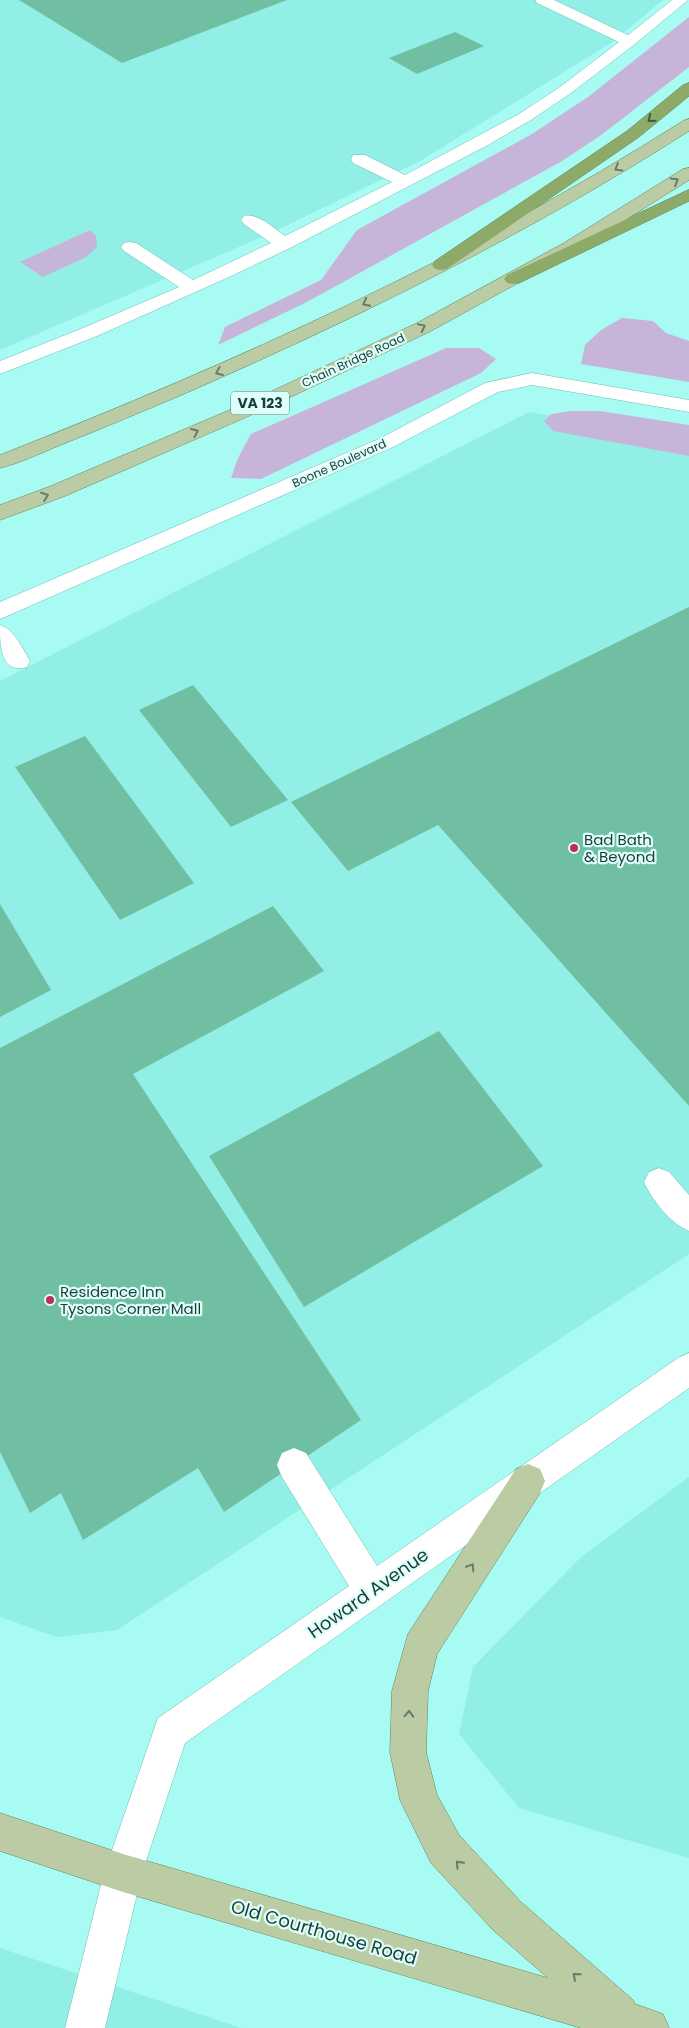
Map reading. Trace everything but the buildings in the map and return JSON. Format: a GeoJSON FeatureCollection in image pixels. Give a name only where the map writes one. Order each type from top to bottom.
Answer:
{"type":"FeatureCollection","features":[{"type":"Feature","properties":{"kind":"highway"},"geometry":{"type":"LineString","coordinates":[[441,265],[633,134],[689,88]]}},
{"type":"Feature","properties":{"kind":"highway"},"geometry":{"type":"LineString","coordinates":[[514,279],[689,195]]}},
{"type":"Feature","properties":{"kind":"main road"},"geometry":{"type":"LineString","coordinates":[[0,462],[98,424],[257,355],[441,265],[565,199],[689,124]]}},
{"type":"Feature","properties":{"kind":"main road","name":"Chain Bridge Road"},"geometry":{"type":"LineString","coordinates":[[0,513],[58,491],[258,404],[424,327],[570,247],[689,173]]}},
{"type":"Feature","properties":{"kind":"main road"},"geometry":{"type":"LineString","coordinates":[[528,1481],[421,1648],[410,1691],[408,1752],[419,1800],[445,1849],[508,1916],[637,2024]]}},
{"type":"Feature","properties":{"kind":"main road","name":"Old Courthouse Road"},"geometry":{"type":"LineString","coordinates":[[0,1832],[123,1873],[637,2024]]}},
{"type":"Feature","properties":{"kind":"street"},"geometry":{"type":"LineString","coordinates":[[542,0],[630,41]]}},
{"type":"Feature","properties":{"kind":"street"},"geometry":{"type":"LineString","coordinates":[[0,368],[247,263],[460,154],[526,116],[582,78],[681,0]]}},
{"type":"Feature","properties":{"kind":"street"},"geometry":{"type":"LineString","coordinates":[[359,159],[405,182]]}},
{"type":"Feature","properties":{"kind":"street"},"geometry":{"type":"LineString","coordinates":[[250,220],[284,244]]}},
{"type":"Feature","properties":{"kind":"street"},"geometry":{"type":"LineString","coordinates":[[130,247],[191,287]]}},
{"type":"Feature","properties":{"kind":"street","name":"Boone Boulevard"},"geometry":{"type":"LineString","coordinates":[[0,611],[386,443],[492,387],[532,379],[689,406]]}},
{"type":"Feature","properties":{"kind":"street"},"geometry":{"type":"LineString","coordinates":[[0,633],[19,661]]}},
{"type":"Feature","properties":{"kind":"street"},"geometry":{"type":"LineString","coordinates":[[659,1182],[689,1217]]}},
{"type":"Feature","properties":{"kind":"street","name":"Howard Avenue"},"geometry":{"type":"LineString","coordinates":[[85,2028],[123,1873],[170,1731],[689,1369]]}},
{"type":"Feature","properties":{"kind":"street"},"geometry":{"type":"LineString","coordinates":[[294,1465],[372,1591]]}},
{"type":"Feature","properties":{"kind":"shaded area"},"geometry":{"type":"Polygon","coordinates":[[[0,0],[663,0],[611,43],[420,161],[269,234],[0,350],[0,0]]]}},
{"type":"Feature","properties":{"kind":"shaded area"},"geometry":{"type":"Polygon","coordinates":[[[689,17],[689,67],[600,136],[562,161],[307,302],[218,345],[225,327],[321,280],[357,230],[532,134],[588,97],[689,17]]]}},
{"type":"Feature","properties":{"kind":"shaded area"},"geometry":{"type":"Polygon","coordinates":[[[90,230],[96,236],[97,247],[86,257],[43,277],[20,262],[90,230]]]}},
{"type":"Feature","properties":{"kind":"shaded area"},"geometry":{"type":"Polygon","coordinates":[[[622,318],[653,321],[666,333],[689,341],[689,382],[581,364],[585,345],[601,330],[622,318]]]}},
{"type":"Feature","properties":{"kind":"shaded area"},"geometry":{"type":"Polygon","coordinates":[[[446,348],[479,348],[496,359],[481,373],[261,479],[231,478],[238,458],[251,434],[446,348]]]}},
{"type":"Feature","properties":{"kind":"shaded area"},"geometry":{"type":"Polygon","coordinates":[[[570,411],[600,411],[689,425],[689,456],[553,431],[544,421],[552,414],[570,411]]]}},
{"type":"Feature","properties":{"kind":"shaded area"},"geometry":{"type":"Polygon","coordinates":[[[529,412],[689,438],[689,1254],[117,1630],[57,1637],[0,1617],[0,681],[529,412]]]}},
{"type":"Feature","properties":{"kind":"shaded area"},"geometry":{"type":"Polygon","coordinates":[[[689,1477],[689,1858],[519,1808],[459,1734],[473,1667],[581,1557],[689,1477]]]}},
{"type":"Feature","properties":{"kind":"shaded area"},"geometry":{"type":"Polygon","coordinates":[[[0,1948],[241,2028],[0,2028],[0,1948]]]}},
{"type":"Feature","properties":{"kind":"place","name":"Bad Bath & Beyond"},"geometry":{"type":"Point","coordinates":[574,848]}},
{"type":"Feature","properties":{"kind":"place","name":"Residence Inn Tysons Corner Mall"},"geometry":{"type":"Point","coordinates":[50,1300]}}]}
